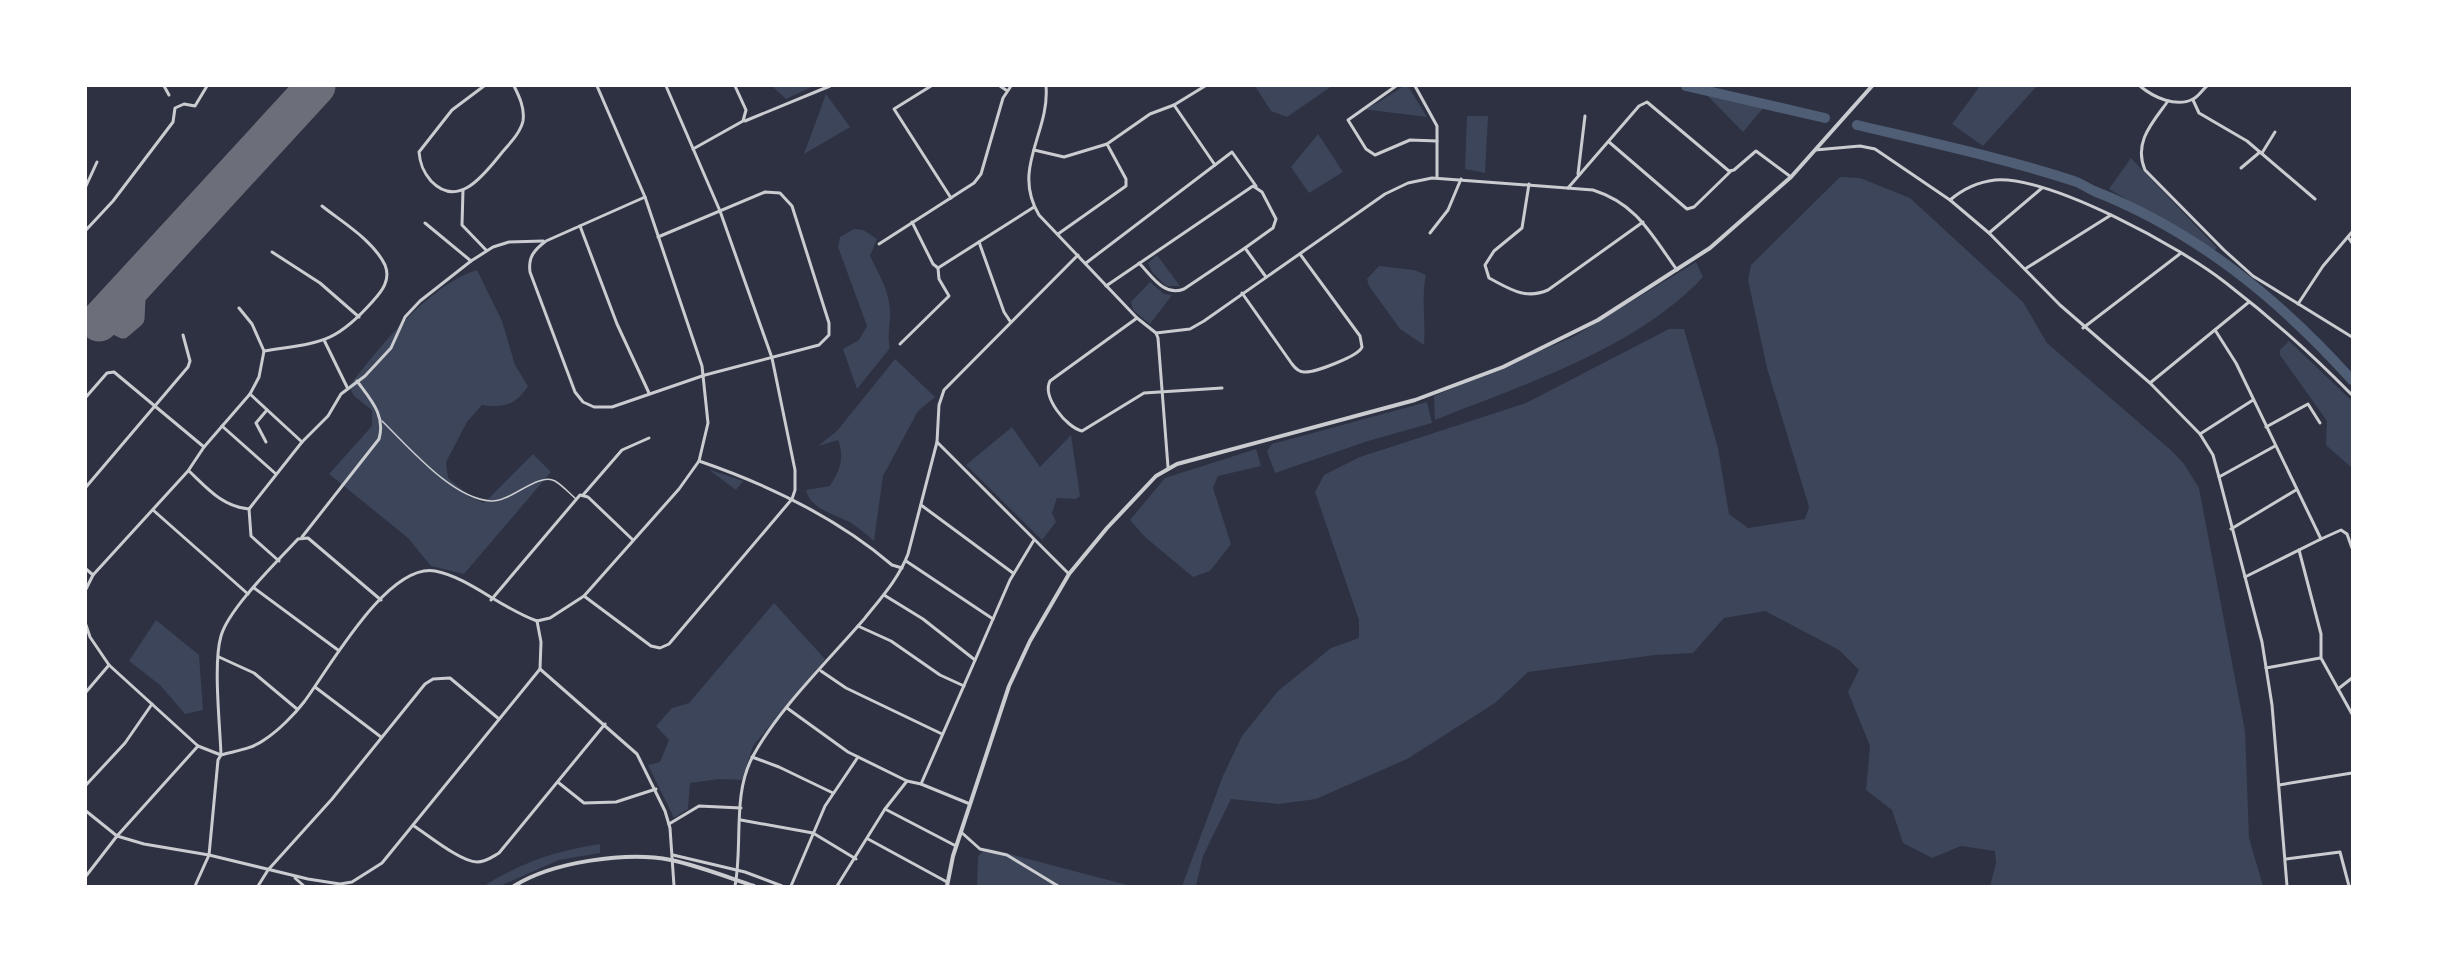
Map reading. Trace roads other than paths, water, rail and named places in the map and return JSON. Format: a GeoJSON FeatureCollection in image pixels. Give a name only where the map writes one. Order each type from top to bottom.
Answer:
{"type":"FeatureCollection","features":[{"type":"Feature","properties":{"kind":"street"},"geometry":{"type":"LineString","coordinates":[[164,86],[169,95]]}},
{"type":"Feature","properties":{"kind":"street"},"geometry":{"type":"LineString","coordinates":[[86,230],[113,201],[173,122],[175,108],[184,104],[195,106],[207,86]]}},
{"type":"Feature","properties":{"kind":"street"},"geometry":{"type":"LineString","coordinates":[[484,86],[452,110],[419,152],[424,174],[435,185],[447,192],[463,190],[479,181],[518,132],[523,119],[522,102],[514,86]]}},
{"type":"Feature","properties":{"kind":"street"},"geometry":{"type":"LineString","coordinates":[[86,625],[90,637],[109,665],[198,746],[221,755],[264,740],[297,709],[338,650],[381,600],[406,577],[419,571],[451,575],[516,614],[537,621],[549,618],[584,596],[679,489],[699,461],[708,423],[705,375],[645,197],[597,86]]}},
{"type":"Feature","properties":{"kind":"street"},"geometry":{"type":"LineString","coordinates":[[584,596],[651,646],[660,648],[675,638],[792,499],[795,490],[795,470],[772,358],[720,211],[666,86]]}},
{"type":"Feature","properties":{"kind":"street"},"geometry":{"type":"LineString","coordinates":[[735,86],[746,110],[743,121]]}},
{"type":"Feature","properties":{"kind":"street"},"geometry":{"type":"LineString","coordinates":[[693,149],[743,121],[830,86]]}},
{"type":"Feature","properties":{"kind":"street"},"geometry":{"type":"LineString","coordinates":[[931,86],[894,109],[951,198]]}},
{"type":"Feature","properties":{"kind":"street"},"geometry":{"type":"LineString","coordinates":[[1000,86],[1006,90]]}},
{"type":"Feature","properties":{"kind":"street"},"geometry":{"type":"LineString","coordinates":[[879,244],[974,183],[981,174],[1006,90],[1011,86]]}},
{"type":"Feature","properties":{"kind":"street"},"geometry":{"type":"LineString","coordinates":[[1046,86],[1047,99],[1029,167],[1028,186],[1034,207],[1106,286],[1137,318],[1156,333],[1168,468]]}},
{"type":"Feature","properties":{"kind":"street"},"geometry":{"type":"LineString","coordinates":[[1034,150],[1064,157],[1107,144],[1150,114],[1174,105],[1205,86]]}},
{"type":"Feature","properties":{"kind":"street"},"geometry":{"type":"LineString","coordinates":[[1396,86],[1348,120],[1366,149],[1375,155],[1410,140],[1437,141]]}},
{"type":"Feature","properties":{"kind":"street"},"geometry":{"type":"LineString","coordinates":[[1415,86],[1436,118],[1437,178]]}},
{"type":"Feature","properties":{"kind":"street"},"geometry":{"type":"LineString","coordinates":[[868,839],[947,884],[956,846],[1009,686],[1030,640],[1069,574],[1107,528],[1156,476],[1168,468],[1415,400],[1503,367],[1598,320],[1710,248],[1791,177],[1872,86]]}},
{"type":"Feature","properties":{"kind":"street"},"geometry":{"type":"LineString","coordinates":[[2140,86],[2168,101],[2193,100],[2206,86]]}},
{"type":"Feature","properties":{"kind":"street"},"geometry":{"type":"LineString","coordinates":[[2193,100],[2199,113],[2261,152],[2315,199]]}},
{"type":"Feature","properties":{"kind":"street"},"geometry":{"type":"LineString","coordinates":[[2168,101],[2143,138],[2141,160],[2145,170],[2238,263],[2270,288],[2352,337]]}},
{"type":"Feature","properties":{"kind":"street"},"geometry":{"type":"LineString","coordinates":[[1568,188],[1639,106],[1650,102],[1731,171]]}},
{"type":"Feature","properties":{"kind":"street"},"geometry":{"type":"LineString","coordinates":[[1174,105],[1215,165]]}},
{"type":"Feature","properties":{"kind":"street"},"geometry":{"type":"LineString","coordinates":[[1578,176],[1585,116]]}},
{"type":"Feature","properties":{"kind":"street"},"geometry":{"type":"LineString","coordinates":[[2241,168],[2261,152],[2275,132]]}},
{"type":"Feature","properties":{"kind":"street"},"geometry":{"type":"LineString","coordinates":[[1609,142],[1687,209],[1694,207],[1731,171],[1756,151],[1791,177]]}},
{"type":"Feature","properties":{"kind":"street"},"geometry":{"type":"LineString","coordinates":[[1058,235],[1126,186],[1126,179],[1107,144]]}},
{"type":"Feature","properties":{"kind":"street"},"geometry":{"type":"LineString","coordinates":[[1813,150],[1860,146],[1875,149],[1950,200],[1989,232],[2084,328],[2150,383],[2200,434],[2213,455],[2266,668],[2272,705],[2288,886]]}},
{"type":"Feature","properties":{"kind":"street"},"geometry":{"type":"LineString","coordinates":[[1086,263],[1232,152],[1262,192],[1276,222],[1245,249],[1184,289],[1174,292],[1163,288],[1139,263]]}},
{"type":"Feature","properties":{"kind":"street"},"geometry":{"type":"LineString","coordinates":[[86,186],[97,162]]}},
{"type":"Feature","properties":{"kind":"street"},"geometry":{"type":"LineString","coordinates":[[1156,333],[1190,328],[1385,194],[1408,183],[1437,178],[1461,178],[1593,190],[1614,196],[1630,207],[1643,222],[1677,270]]}},
{"type":"Feature","properties":{"kind":"street"},"geometry":{"type":"LineString","coordinates":[[1430,234],[1448,210],[1461,178]]}},
{"type":"Feature","properties":{"kind":"street"},"geometry":{"type":"LineString","coordinates":[[1950,200],[1962,190],[1995,180],[2010,180],[2061,193],[2111,215],[2181,253],[2225,282],[2352,395]]}},
{"type":"Feature","properties":{"kind":"street"},"geometry":{"type":"LineString","coordinates":[[1529,184],[1522,228],[1494,250],[1485,265],[1489,278],[1513,291],[1536,295],[1548,290],[1643,222]]}},
{"type":"Feature","properties":{"kind":"street"},"geometry":{"type":"LineString","coordinates":[[1106,286],[1251,187],[1256,186]]}},
{"type":"Feature","properties":{"kind":"street"},"geometry":{"type":"LineString","coordinates":[[1989,232],[2042,188]]}},
{"type":"Feature","properties":{"kind":"street"},"geometry":{"type":"LineString","coordinates":[[463,190],[462,225],[487,251]]}},
{"type":"Feature","properties":{"kind":"street"},"geometry":{"type":"LineString","coordinates":[[645,197],[546,241],[531,255],[530,272],[575,392],[588,405],[603,408],[705,375],[819,345],[830,331],[792,206],[784,195],[775,191],[658,237]]}},
{"type":"Feature","properties":{"kind":"street"},"geometry":{"type":"LineString","coordinates":[[264,351],[324,340],[342,333],[383,290],[387,280],[386,267],[374,249],[322,206]]}},
{"type":"Feature","properties":{"kind":"street"},"geometry":{"type":"LineString","coordinates":[[938,268],[1034,207]]}},
{"type":"Feature","properties":{"kind":"street"},"geometry":{"type":"LineString","coordinates":[[2025,268],[2111,215]]}},
{"type":"Feature","properties":{"kind":"street"},"geometry":{"type":"LineString","coordinates":[[900,344],[949,296],[939,279],[938,268],[933,264],[912,222]]}},
{"type":"Feature","properties":{"kind":"street"},"geometry":{"type":"LineString","coordinates":[[425,223],[471,261]]}},
{"type":"Feature","properties":{"kind":"street"},"geometry":{"type":"LineString","coordinates":[[580,226],[617,324],[649,393]]}},
{"type":"Feature","properties":{"kind":"street"},"geometry":{"type":"LineString","coordinates":[[2298,304],[2352,232]]}},
{"type":"Feature","properties":{"kind":"street"},"geometry":{"type":"LineString","coordinates":[[2348,237],[2352,243]]}},
{"type":"Feature","properties":{"kind":"street"},"geometry":{"type":"LineString","coordinates":[[279,561],[251,536],[249,509],[302,442],[328,416],[347,387],[368,374],[391,348],[405,317],[420,301],[487,251],[509,242],[546,241]]}},
{"type":"Feature","properties":{"kind":"street"},"geometry":{"type":"LineString","coordinates":[[979,242],[1000,304],[1010,321]]}},
{"type":"Feature","properties":{"kind":"street"},"geometry":{"type":"LineString","coordinates":[[1245,249],[1266,277]]}},
{"type":"Feature","properties":{"kind":"street"},"geometry":{"type":"LineString","coordinates":[[272,252],[320,283],[359,317]]}},
{"type":"Feature","properties":{"kind":"street"},"geometry":{"type":"LineString","coordinates":[[2084,328],[2181,253]]}},
{"type":"Feature","properties":{"kind":"street"},"geometry":{"type":"LineString","coordinates":[[1242,293],[1292,364],[1300,371],[1309,372],[1356,355],[1362,347],[1360,336],[1300,254]]}},
{"type":"Feature","properties":{"kind":"street"},"geometry":{"type":"LineString","coordinates":[[735,886],[744,783],[752,757],[787,708],[884,595],[906,561],[937,442],[939,405],[944,390],[1078,255]]}},
{"type":"Feature","properties":{"kind":"street"},"geometry":{"type":"LineString","coordinates":[[2150,383],[2249,302]]}},
{"type":"Feature","properties":{"kind":"street"},"geometry":{"type":"LineString","coordinates":[[86,589],[93,575],[188,471],[204,447],[250,394],[258,377],[264,351],[252,324],[239,308]]}},
{"type":"Feature","properties":{"kind":"street"},"geometry":{"type":"LineString","coordinates":[[1137,318],[1050,381],[1047,387],[1049,394],[1058,411],[1073,428],[1082,431],[1144,393],[1222,388]]}},
{"type":"Feature","properties":{"kind":"street"},"geometry":{"type":"LineString","coordinates":[[2215,330],[2236,363],[2321,539]]}},
{"type":"Feature","properties":{"kind":"street"},"geometry":{"type":"LineString","coordinates":[[86,487],[189,364],[183,335]]}},
{"type":"Feature","properties":{"kind":"street"},"geometry":{"type":"LineString","coordinates":[[324,340],[347,387]]}},
{"type":"Feature","properties":{"kind":"street"},"geometry":{"type":"LineString","coordinates":[[86,397],[107,373],[114,372],[204,447]]}},
{"type":"Feature","properties":{"kind":"street"},"geometry":{"type":"LineString","coordinates":[[195,886],[208,855],[218,760],[221,755],[219,657],[225,627],[248,595],[302,537],[374,447],[382,429],[381,420],[357,381]]}},
{"type":"Feature","properties":{"kind":"street"},"geometry":{"type":"LineString","coordinates":[[250,394],[302,442]]}},
{"type":"Feature","properties":{"kind":"street"},"geometry":{"type":"LineString","coordinates":[[2200,434],[2253,400]]}},
{"type":"Feature","properties":{"kind":"street"},"geometry":{"type":"LineString","coordinates":[[2266,427],[2308,404],[2320,423]]}},
{"type":"Feature","properties":{"kind":"street"},"geometry":{"type":"LineString","coordinates":[[266,442],[256,423],[267,410]]}},
{"type":"Feature","properties":{"kind":"street"},"geometry":{"type":"LineString","coordinates":[[222,426],[276,474]]}},
{"type":"Feature","properties":{"kind":"street"},"geometry":{"type":"LineString","coordinates":[[491,600],[576,498],[583,495],[622,450],[649,438]]}},
{"type":"Feature","properties":{"kind":"street"},"geometry":{"type":"LineString","coordinates":[[937,442],[1069,574]]}},
{"type":"Feature","properties":{"kind":"street"},"geometry":{"type":"LineString","coordinates":[[2219,477],[2275,446]]}},
{"type":"Feature","properties":{"kind":"street"},"geometry":{"type":"LineString","coordinates":[[699,461],[751,478],[792,499],[842,527],[892,565],[902,568]]}},
{"type":"Feature","properties":{"kind":"street"},"geometry":{"type":"LineString","coordinates":[[188,471],[223,502],[236,508],[249,509]]}},
{"type":"Feature","properties":{"kind":"street"},"geometry":{"type":"LineString","coordinates":[[2231,529],[2296,490]]}},
{"type":"Feature","properties":{"kind":"street"},"geometry":{"type":"LineString","coordinates":[[583,495],[633,540]]}},
{"type":"Feature","properties":{"kind":"street"},"geometry":{"type":"LineString","coordinates":[[921,505],[1014,573]]}},
{"type":"Feature","properties":{"kind":"street"},"geometry":{"type":"LineString","coordinates":[[153,510],[248,595]]}},
{"type":"Feature","properties":{"kind":"street"},"geometry":{"type":"LineString","coordinates":[[2245,577],[2341,530],[2347,534],[2352,548]]}},
{"type":"Feature","properties":{"kind":"street"},"geometry":{"type":"LineString","coordinates":[[302,537],[308,538],[381,600]]}},
{"type":"Feature","properties":{"kind":"street"},"geometry":{"type":"LineString","coordinates":[[921,783],[1014,573],[1034,540]]}},
{"type":"Feature","properties":{"kind":"street"},"geometry":{"type":"LineString","coordinates":[[2299,550],[2321,634],[2321,658],[2352,714]]}},
{"type":"Feature","properties":{"kind":"street"},"geometry":{"type":"LineString","coordinates":[[906,561],[993,619]]}},
{"type":"Feature","properties":{"kind":"street"},"geometry":{"type":"LineString","coordinates":[[86,569],[93,575]]}},
{"type":"Feature","properties":{"kind":"street"},"geometry":{"type":"LineString","coordinates":[[254,588],[338,650]]}},
{"type":"Feature","properties":{"kind":"street"},"geometry":{"type":"LineString","coordinates":[[884,595],[923,619],[975,660]]}},
{"type":"Feature","properties":{"kind":"street"},"geometry":{"type":"LineString","coordinates":[[86,811],[117,836],[172,850],[208,855],[293,877],[340,884],[361,879],[382,864],[540,669],[541,642],[537,621]]}},
{"type":"Feature","properties":{"kind":"street"},"geometry":{"type":"LineString","coordinates":[[858,626],[899,646],[940,675],[964,686]]}},
{"type":"Feature","properties":{"kind":"street"},"geometry":{"type":"LineString","coordinates":[[219,657],[254,673],[297,709]]}},
{"type":"Feature","properties":{"kind":"street"},"geometry":{"type":"LineString","coordinates":[[2266,668],[2321,658]]}},
{"type":"Feature","properties":{"kind":"street"},"geometry":{"type":"LineString","coordinates":[[86,692],[109,665]]}},
{"type":"Feature","properties":{"kind":"street"},"geometry":{"type":"LineString","coordinates":[[540,669],[637,754],[656,789],[669,824],[674,886]]}},
{"type":"Feature","properties":{"kind":"street"},"geometry":{"type":"LineString","coordinates":[[820,671],[864,697],[942,734]]}},
{"type":"Feature","properties":{"kind":"street"},"geometry":{"type":"LineString","coordinates":[[258,886],[268,870],[332,798],[425,684],[439,678],[456,681],[499,719]]}},
{"type":"Feature","properties":{"kind":"street"},"geometry":{"type":"LineString","coordinates":[[2338,689],[2352,678]]}},
{"type":"Feature","properties":{"kind":"street"},"geometry":{"type":"LineString","coordinates":[[314,687],[381,737]]}},
{"type":"Feature","properties":{"kind":"street"},"geometry":{"type":"LineString","coordinates":[[86,785],[125,743],[152,704]]}},
{"type":"Feature","properties":{"kind":"street"},"geometry":{"type":"LineString","coordinates":[[787,708],[808,725],[858,757],[907,782],[921,783],[970,804]]}},
{"type":"Feature","properties":{"kind":"street"},"geometry":{"type":"LineString","coordinates":[[414,826],[465,859],[475,862],[486,861],[499,852],[605,724]]}},
{"type":"Feature","properties":{"kind":"street"},"geometry":{"type":"LineString","coordinates":[[86,876],[117,836],[198,746]]}},
{"type":"Feature","properties":{"kind":"street"},"geometry":{"type":"LineString","coordinates":[[752,757],[779,766],[833,793]]}},
{"type":"Feature","properties":{"kind":"street"},"geometry":{"type":"LineString","coordinates":[[792,886],[813,833],[833,793],[858,757]]}},
{"type":"Feature","properties":{"kind":"street"},"geometry":{"type":"LineString","coordinates":[[2279,785],[2352,773]]}},
{"type":"Feature","properties":{"kind":"street"},"geometry":{"type":"LineString","coordinates":[[559,782],[584,803],[616,802],[656,789]]}},
{"type":"Feature","properties":{"kind":"street"},"geometry":{"type":"LineString","coordinates":[[837,886],[856,859],[885,809],[907,782]]}},
{"type":"Feature","properties":{"kind":"street"},"geometry":{"type":"LineString","coordinates":[[669,824],[699,806],[741,808]]}},
{"type":"Feature","properties":{"kind":"street"},"geometry":{"type":"LineString","coordinates":[[885,809],[956,846]]}},
{"type":"Feature","properties":{"kind":"street"},"geometry":{"type":"LineString","coordinates":[[740,820],[813,833],[856,859]]}},
{"type":"Feature","properties":{"kind":"street"},"geometry":{"type":"LineString","coordinates":[[961,832],[980,849],[1008,855],[1058,886]]}},
{"type":"Feature","properties":{"kind":"street"},"geometry":{"type":"LineString","coordinates":[[2285,859],[2340,852],[2349,886]]}},
{"type":"Feature","properties":{"kind":"street"},"geometry":{"type":"LineString","coordinates":[[673,855],[737,870],[782,886]]}},
{"type":"Feature","properties":{"kind":"street"},"geometry":{"type":"LineString","coordinates":[[514,886],[540,873],[587,862],[628,859],[673,860],[754,886]]}},
{"type":"Feature","properties":{"kind":"street"},"geometry":{"type":"LineString","coordinates":[[293,877],[304,886]]}},
{"type":"Feature","properties":{"kind":"lane"},"geometry":{"type":"LineString","coordinates":[[381,420],[413,455],[439,476],[476,497],[490,501],[501,500],[543,479],[554,480],[576,498]]}},
{"type":"Feature","properties":{"kind":"waterway"},"geometry":{"type":"LineString","coordinates":[[1686,86],[1825,118]]}},
{"type":"Feature","properties":{"kind":"waterway"},"geometry":{"type":"LineString","coordinates":[[1857,125],[2047,173],[2077,182],[2131,207],[2167,226],[2234,270],[2295,322],[2352,380]]}}]}
